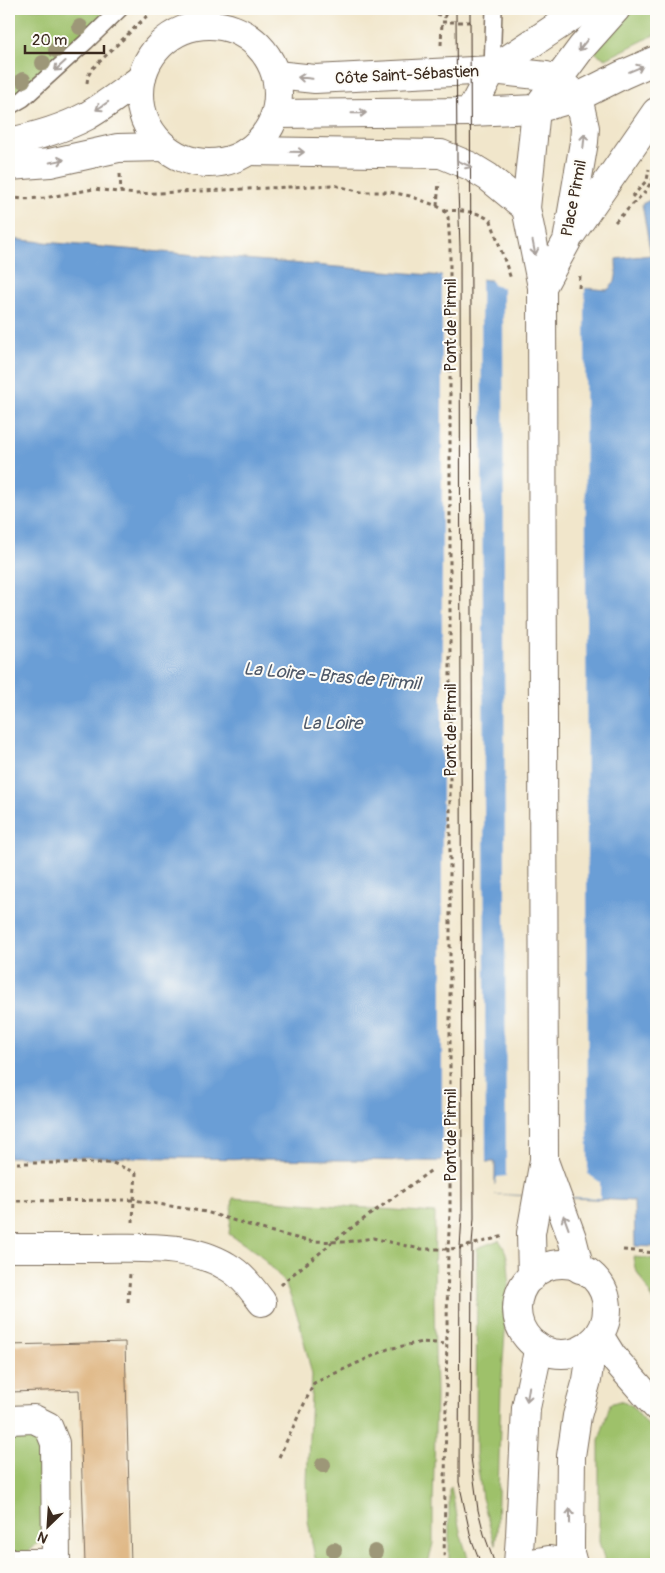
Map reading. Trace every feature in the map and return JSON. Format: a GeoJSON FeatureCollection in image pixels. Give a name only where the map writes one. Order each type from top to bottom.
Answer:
{"type":"FeatureCollection","features":[{"type":"Feature","properties":{"kind":"main road"},"geometry":{"type":"LineString","coordinates":[[492,70],[583,9]]}},
{"type":"Feature","properties":{"kind":"main road"},"geometry":{"type":"LineString","coordinates":[[536,109],[582,46],[616,9]]}},
{"type":"Feature","properties":{"kind":"main road"},"geometry":{"type":"LineString","coordinates":[[187,19],[191,27],[225,26],[235,20],[268,57],[276,75],[278,91],[276,114],[266,134],[258,144],[237,158],[223,162],[194,162],[164,147],[147,125],[142,110],[140,94],[142,78],[148,62],[158,46],[187,19]]}},
{"type":"Feature","properties":{"kind":"main road"},"geometry":{"type":"LineString","coordinates":[[276,114],[536,109],[578,97],[656,60]]}},
{"type":"Feature","properties":{"kind":"main road"},"geometry":{"type":"LineString","coordinates":[[492,70],[546,76],[557,80],[578,97]]}},
{"type":"Feature","properties":{"kind":"main road","name":"Côte Saint-Sébastien"},"geometry":{"type":"LineString","coordinates":[[276,75],[315,79],[492,70],[480,111]]}},
{"type":"Feature","properties":{"kind":"main road"},"geometry":{"type":"LineString","coordinates":[[9,142],[39,135],[85,117],[142,78]]}},
{"type":"Feature","properties":{"kind":"main road","name":"Place Pirmil"},"geometry":{"type":"LineString","coordinates":[[542,287],[566,241],[584,142],[585,128],[578,97]]}},
{"type":"Feature","properties":{"kind":"main road","name":"Place Pirmil"},"geometry":{"type":"LineString","coordinates":[[536,109],[526,208],[542,287]]}},
{"type":"Feature","properties":{"kind":"main road"},"geometry":{"type":"LineString","coordinates":[[566,241],[656,112]]}},
{"type":"Feature","properties":{"kind":"main road"},"geometry":{"type":"LineString","coordinates":[[9,166],[50,163],[118,148],[164,147]]}},
{"type":"Feature","properties":{"kind":"main road"},"geometry":{"type":"LineString","coordinates":[[248,151],[441,154],[470,166],[488,177],[526,208]]}},
{"type":"Feature","properties":{"kind":"main road"},"geometry":{"type":"LineString","coordinates":[[532,1277],[531,1233],[544,1160],[542,287]]}},
{"type":"Feature","properties":{"kind":"main road"},"geometry":{"type":"LineString","coordinates":[[544,1160],[572,1238],[580,1269]]}},
{"type":"Feature","properties":{"kind":"main road"},"geometry":{"type":"LineString","coordinates":[[9,1248],[131,1248],[189,1252],[212,1258],[229,1267],[246,1281],[262,1302]]}},
{"type":"Feature","properties":{"kind":"main road"},"geometry":{"type":"LineString","coordinates":[[526,1564],[549,1560],[573,1564],[570,1553],[571,1456],[577,1416],[596,1338],[606,1317],[605,1298],[602,1288],[596,1280],[580,1269],[561,1264],[552,1266],[541,1270],[524,1285],[517,1307],[518,1318],[528,1339],[537,1346],[556,1354],[566,1354],[576,1352],[596,1338]]}},
{"type":"Feature","properties":{"kind":"main road"},"geometry":{"type":"LineString","coordinates":[[596,1338],[656,1406]]}},
{"type":"Feature","properties":{"kind":"main road"},"geometry":{"type":"LineString","coordinates":[[518,1564],[526,1408],[537,1356],[537,1346]]}},
{"type":"Feature","properties":{"kind":"main road"},"geometry":{"type":"LineString","coordinates":[[9,1420],[34,1419],[48,1426],[55,1443],[56,1564],[9,1564]]}},
{"type":"Feature","properties":{"kind":"lane"},"geometry":{"type":"LineString","coordinates":[[9,107],[23,99],[120,9]]}},
{"type":"Feature","properties":{"kind":"lane"},"geometry":{"type":"LineString","coordinates":[[492,70],[494,9]]}},
{"type":"Feature","properties":{"kind":"path"},"geometry":{"type":"LineString","coordinates":[[87,84],[88,76],[92,69],[154,9]]}},
{"type":"Feature","properties":{"kind":"path"},"geometry":{"type":"LineString","coordinates":[[421,9],[446,17]]}},
{"type":"Feature","properties":{"kind":"path"},"geometry":{"type":"LineString","coordinates":[[442,22],[446,17],[445,9]]}},
{"type":"Feature","properties":{"kind":"path"},"geometry":{"type":"LineString","coordinates":[[612,225],[645,192],[656,174],[653,161]]}},
{"type":"Feature","properties":{"kind":"path"},"geometry":{"type":"LineString","coordinates":[[120,171],[121,192]]}},
{"type":"Feature","properties":{"kind":"path"},"geometry":{"type":"LineString","coordinates":[[9,197],[22,199],[44,198],[94,189],[135,194],[334,185],[361,192],[389,192],[410,196],[444,210],[471,211],[491,220],[511,282]]}},
{"type":"Feature","properties":{"kind":"path","name":"Pont de Pirmil"},"geometry":{"type":"LineString","coordinates":[[444,210],[448,217],[450,246],[450,1213],[444,1564]]}},
{"type":"Feature","properties":{"kind":"path"},"geometry":{"type":"LineString","coordinates":[[579,288],[580,268]]}},
{"type":"Feature","properties":{"kind":"path"},"geometry":{"type":"LineString","coordinates":[[9,1163],[113,1163],[136,1173],[131,1248]]}},
{"type":"Feature","properties":{"kind":"path"},"geometry":{"type":"LineString","coordinates":[[262,1302],[295,1271],[318,1255],[332,1242],[433,1169]]}},
{"type":"Feature","properties":{"kind":"path"},"geometry":{"type":"LineString","coordinates":[[9,1201],[134,1200],[206,1212],[308,1241],[345,1242],[373,1238],[420,1249],[460,1248],[508,1235]]}},
{"type":"Feature","properties":{"kind":"path"},"geometry":{"type":"LineString","coordinates":[[623,1250],[656,1253]]}},
{"type":"Feature","properties":{"kind":"path"},"geometry":{"type":"LineString","coordinates":[[279,1457],[314,1383],[388,1350],[422,1342],[448,1344]]}},
{"type":"Feature","properties":{"kind":"green space"},"geometry":{"type":"Polygon","coordinates":[[[9,9],[112,9],[30,84],[9,98],[9,9]]]}},
{"type":"Feature","properties":{"kind":"green space"},"geometry":{"type":"Polygon","coordinates":[[[634,9],[656,9],[656,34],[606,59],[594,52],[634,9]]]}},
{"type":"Feature","properties":{"kind":"green space"},"geometry":{"type":"Polygon","coordinates":[[[233,1198],[435,1213],[436,1395],[433,1543],[428,1564],[319,1564],[315,1558],[308,1521],[307,1481],[312,1375],[299,1320],[285,1282],[259,1254],[229,1234],[233,1198]]]}},
{"type":"Feature","properties":{"kind":"green space"},"geometry":{"type":"Polygon","coordinates":[[[499,1240],[506,1253],[509,1276],[501,1389],[495,1545],[482,1498],[476,1454],[477,1248],[499,1240]]]}},
{"type":"Feature","properties":{"kind":"green space"},"geometry":{"type":"Polygon","coordinates":[[[633,1257],[656,1259],[656,1305],[635,1268],[633,1257]]]}},
{"type":"Feature","properties":{"kind":"green space"},"geometry":{"type":"Polygon","coordinates":[[[619,1401],[631,1405],[656,1435],[656,1564],[606,1564],[599,1542],[599,1441],[610,1404],[619,1401]]]}},
{"type":"Feature","properties":{"kind":"green space"},"geometry":{"type":"Polygon","coordinates":[[[29,1433],[47,1448],[48,1534],[27,1553],[9,1553],[9,1434],[29,1433]]]}},
{"type":"Feature","properties":{"kind":"green space"},"geometry":{"type":"Polygon","coordinates":[[[451,1487],[461,1536],[470,1564],[449,1564],[449,1489],[451,1487]]]}},
{"type":"Feature","properties":{"kind":"water","name":"La Loire"},"geometry":{"type":"Polygon","coordinates":[[[656,197],[656,1247],[635,1246],[634,1201],[495,1194],[495,1162],[9,1157],[9,239],[607,290],[615,280],[616,259],[651,255],[642,204],[656,197]]]}},
{"type":"Feature","properties":{"kind":"pier"},"geometry":{"type":"Polygon","coordinates":[[[442,273],[481,277],[486,1165],[442,1165],[442,273]]]}},
{"type":"Feature","properties":{"kind":"pier"},"geometry":{"type":"Polygon","coordinates":[[[490,277],[597,287],[585,288],[588,1174],[600,1182],[600,1198],[492,1194],[492,1185],[495,1185],[497,1177],[506,1176],[503,288],[493,285],[490,277]]]}},
{"type":"Feature","properties":{"kind":"building"},"geometry":{"type":"Polygon","coordinates":[[[125,1342],[131,1564],[85,1564],[79,1390],[9,1392],[9,1345],[125,1342]]]}},
{"type":"Feature","properties":{"kind":"tram line"},"geometry":{"type":"LineString","coordinates":[[456,9],[457,160],[460,247],[462,1216],[460,1248],[459,1482],[471,1538],[481,1564]]}},
{"type":"Feature","properties":{"kind":"tram line"},"geometry":{"type":"LineString","coordinates":[[470,9],[474,1218],[472,1245],[471,1457],[478,1510],[495,1564]]}},
{"type":"Feature","properties":{"kind":"water label","name":"La Loire - Bras de Pirmil"},"geometry":{"type":"Point","coordinates":[332,676]}}]}
